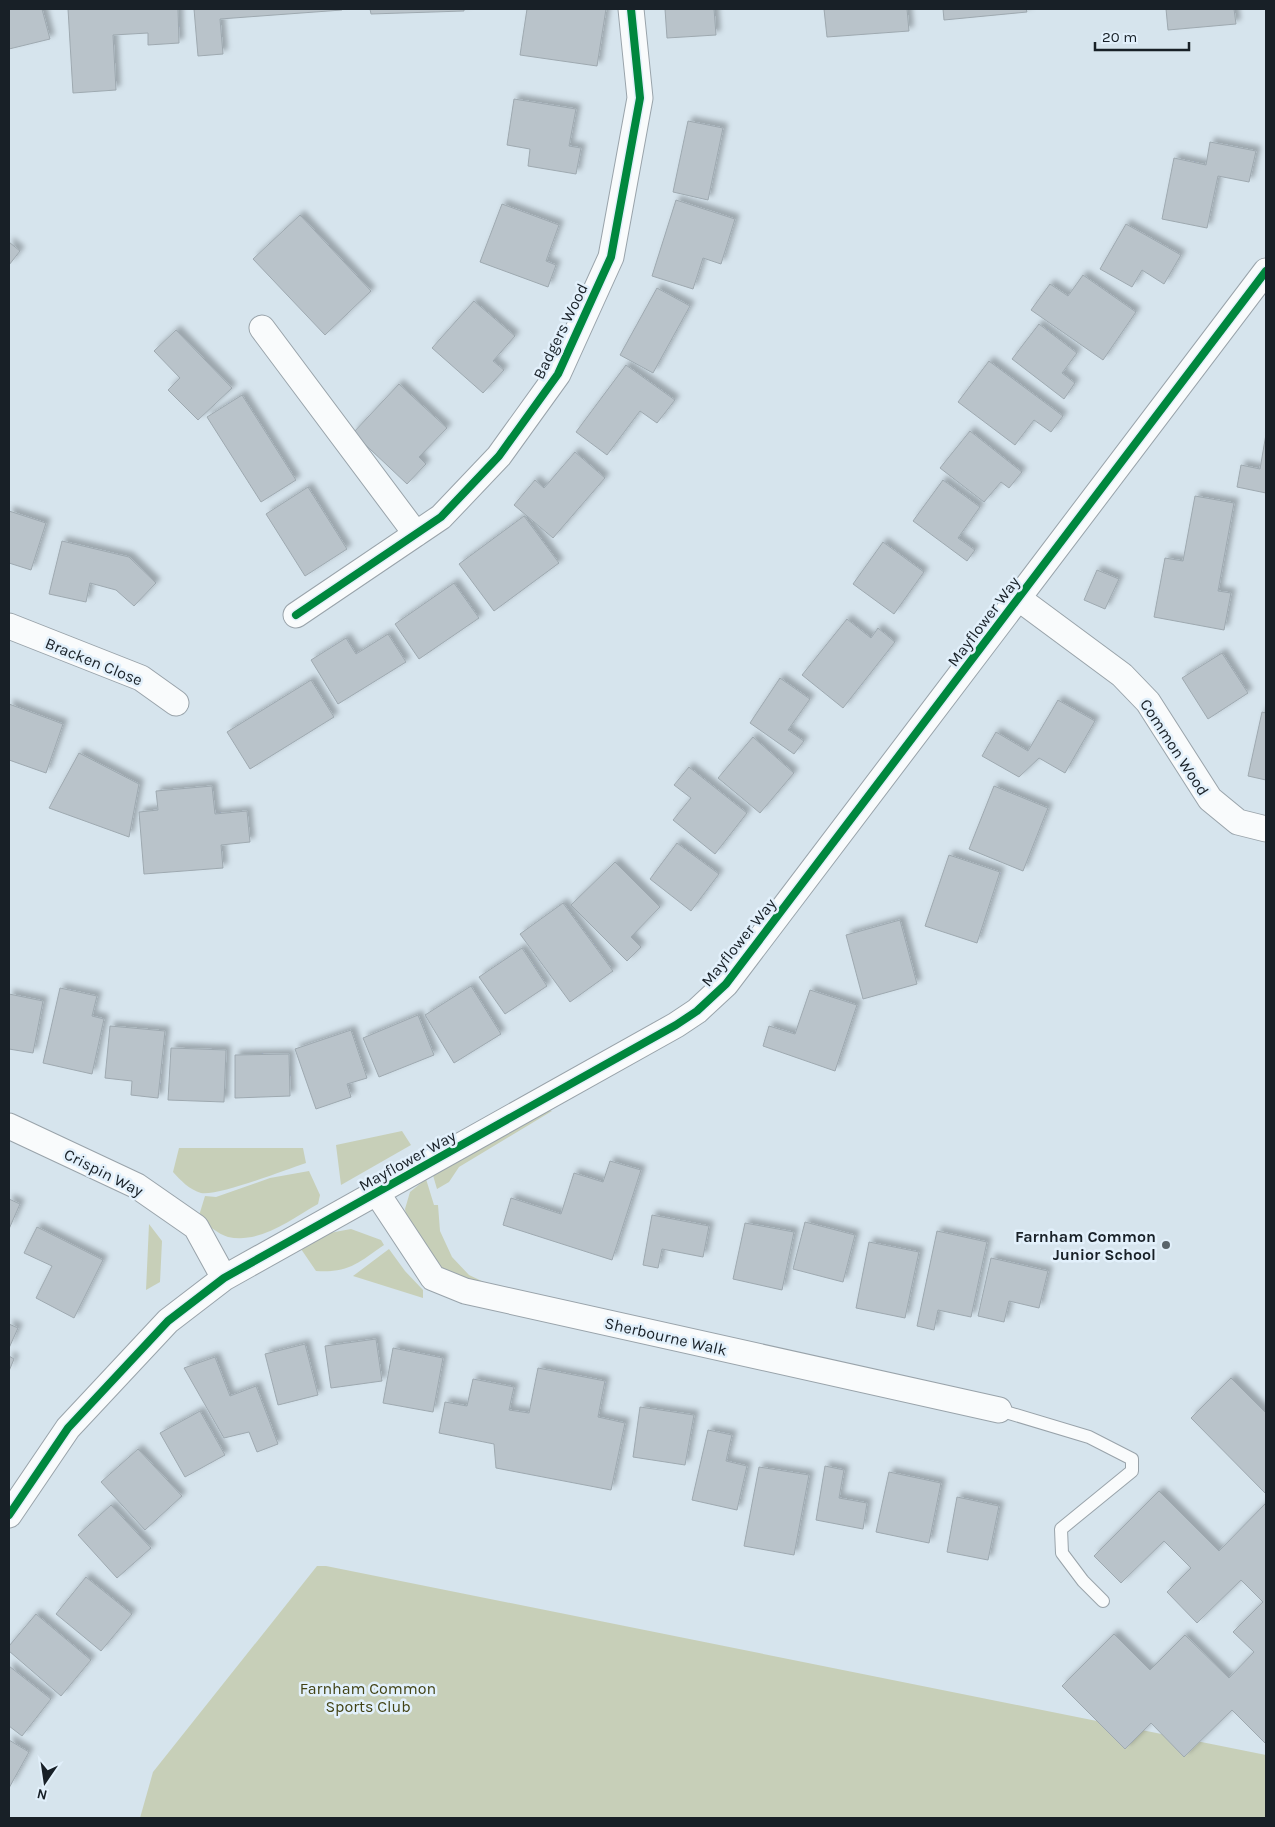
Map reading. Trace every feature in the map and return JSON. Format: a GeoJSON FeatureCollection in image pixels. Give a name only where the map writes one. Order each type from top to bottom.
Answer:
{"type":"FeatureCollection","features":[{"type":"Feature","properties":{"kind":"street","name":"Badgers Wood"},"geometry":{"type":"LineString","coordinates":[[296,615],[441,517],[499,456],[558,374],[611,257],[640,98],[631,9]]}},
{"type":"Feature","properties":{"kind":"street","name":"Mayflower Way"},"geometry":{"type":"LineString","coordinates":[[9,1515],[68,1428],[168,1321],[224,1278],[676,1025],[697,1011],[726,984],[1266,271]]}},
{"type":"Feature","properties":{"kind":"street"},"geometry":{"type":"LineString","coordinates":[[262,328],[416,534]]}},
{"type":"Feature","properties":{"kind":"street","name":"Common Wood"},"geometry":{"type":"LineString","coordinates":[[1018,598],[1122,675],[1148,702],[1210,800],[1238,822],[1266,829]]}},
{"type":"Feature","properties":{"kind":"street","name":"Bracken Close"},"geometry":{"type":"LineString","coordinates":[[9,626],[141,678],[176,703]]}},
{"type":"Feature","properties":{"kind":"street","name":"Crispin Way"},"geometry":{"type":"LineString","coordinates":[[9,1126],[137,1186],[196,1227],[224,1278]]}},
{"type":"Feature","properties":{"kind":"street","name":"Sherbourne Walk"},"geometry":{"type":"LineString","coordinates":[[378,1193],[433,1278],[465,1291],[999,1410]]}},
{"type":"Feature","properties":{"kind":"lane"},"geometry":{"type":"LineString","coordinates":[[999,1410],[1089,1437],[1132,1459],[1132,1471],[1061,1529],[1062,1553],[1083,1581],[1103,1601]]}},
{"type":"Feature","properties":{"kind":"green space"},"geometry":{"type":"Polygon","coordinates":[[[545,1109],[552,1111],[459,1167],[449,1182],[437,1189],[432,1172],[545,1109]]]}},
{"type":"Feature","properties":{"kind":"green space"},"geometry":{"type":"Polygon","coordinates":[[[402,1131],[411,1145],[341,1185],[336,1145],[402,1131]]]}},
{"type":"Feature","properties":{"kind":"green space"},"geometry":{"type":"Polygon","coordinates":[[[179,1148],[303,1148],[306,1163],[237,1187],[201,1193],[189,1187],[173,1172],[179,1148]]]}},
{"type":"Feature","properties":{"kind":"green space"},"geometry":{"type":"Polygon","coordinates":[[[309,1171],[320,1195],[318,1204],[264,1234],[240,1238],[228,1237],[198,1219],[205,1196],[216,1197],[270,1178],[309,1171]]]}},
{"type":"Feature","properties":{"kind":"green space"},"geometry":{"type":"Polygon","coordinates":[[[426,1179],[434,1205],[438,1205],[440,1231],[452,1257],[469,1275],[488,1284],[449,1277],[409,1231],[405,1209],[410,1192],[426,1179]]]}},
{"type":"Feature","properties":{"kind":"green space"},"geometry":{"type":"Polygon","coordinates":[[[149,1224],[162,1241],[160,1282],[146,1290],[149,1224]]]}},
{"type":"Feature","properties":{"kind":"green space"},"geometry":{"type":"Polygon","coordinates":[[[351,1229],[381,1240],[384,1245],[353,1266],[337,1270],[316,1271],[301,1249],[324,1234],[351,1229]]]}},
{"type":"Feature","properties":{"kind":"green space"},"geometry":{"type":"Polygon","coordinates":[[[389,1249],[405,1271],[423,1290],[423,1298],[353,1276],[389,1249]]]}},
{"type":"Feature","properties":{"kind":"green space","name":"Farnham Common Sports Club"},"geometry":{"type":"Polygon","coordinates":[[[317,1566],[326,1566],[1266,1755],[1266,1818],[140,1818],[153,1772],[317,1566]]]}},
{"type":"Feature","properties":{"kind":"building"},"geometry":{"type":"Polygon","coordinates":[[[9,9],[42,9],[50,39],[9,49],[9,9]]]}},
{"type":"Feature","properties":{"kind":"building"},"geometry":{"type":"Polygon","coordinates":[[[68,9],[178,9],[179,43],[148,45],[148,33],[113,35],[116,90],[73,93],[68,9]]]}},
{"type":"Feature","properties":{"kind":"building"},"geometry":{"type":"Polygon","coordinates":[[[194,9],[342,10],[220,19],[223,54],[198,56],[194,9]]]}},
{"type":"Feature","properties":{"kind":"building"},"geometry":{"type":"Polygon","coordinates":[[[370,9],[464,9],[464,11],[371,14],[370,9]]]}},
{"type":"Feature","properties":{"kind":"building"},"geometry":{"type":"Polygon","coordinates":[[[527,9],[606,9],[597,66],[520,55],[527,9]]]}},
{"type":"Feature","properties":{"kind":"building"},"geometry":{"type":"Polygon","coordinates":[[[665,9],[714,9],[716,35],[667,38],[665,9]]]}},
{"type":"Feature","properties":{"kind":"building"},"geometry":{"type":"Polygon","coordinates":[[[824,9],[907,9],[909,31],[827,37],[824,9]]]}},
{"type":"Feature","properties":{"kind":"building"},"geometry":{"type":"Polygon","coordinates":[[[943,9],[1026,9],[1027,12],[944,20],[943,9]]]}},
{"type":"Feature","properties":{"kind":"building"},"geometry":{"type":"Polygon","coordinates":[[[1166,9],[1234,9],[1236,24],[1168,30],[1166,9]]]}},
{"type":"Feature","properties":{"kind":"building"},"geometry":{"type":"Polygon","coordinates":[[[514,99],[576,109],[569,146],[581,148],[576,174],[528,166],[530,149],[507,145],[514,99]]]}},
{"type":"Feature","properties":{"kind":"building"},"geometry":{"type":"Polygon","coordinates":[[[688,121],[723,128],[708,200],[673,192],[688,121]]]}},
{"type":"Feature","properties":{"kind":"building"},"geometry":{"type":"Polygon","coordinates":[[[1210,142],[1256,151],[1249,182],[1218,176],[1207,228],[1162,219],[1174,158],[1206,165],[1210,142]]]}},
{"type":"Feature","properties":{"kind":"building"},"geometry":{"type":"Polygon","coordinates":[[[676,200],[735,219],[721,264],[703,258],[693,289],[652,276],[676,200]]]}},
{"type":"Feature","properties":{"kind":"building"},"geometry":{"type":"Polygon","coordinates":[[[502,204],[559,225],[546,261],[556,265],[548,287],[480,262],[502,204]]]}},
{"type":"Feature","properties":{"kind":"building"},"geometry":{"type":"Polygon","coordinates":[[[300,215],[371,291],[325,335],[253,259],[300,215]]]}},
{"type":"Feature","properties":{"kind":"building"},"geometry":{"type":"Polygon","coordinates":[[[1126,224],[1181,255],[1164,284],[1142,270],[1132,287],[1100,269],[1126,224]]]}},
{"type":"Feature","properties":{"kind":"building"},"geometry":{"type":"Polygon","coordinates":[[[9,242],[20,251],[9,265],[9,242]]]}},
{"type":"Feature","properties":{"kind":"building"},"geometry":{"type":"Polygon","coordinates":[[[1083,275],[1136,312],[1103,360],[1031,310],[1050,284],[1068,296],[1083,275]]]}},
{"type":"Feature","properties":{"kind":"building"},"geometry":{"type":"Polygon","coordinates":[[[657,288],[690,306],[653,373],[620,355],[657,288]]]}},
{"type":"Feature","properties":{"kind":"building"},"geometry":{"type":"Polygon","coordinates":[[[474,301],[515,336],[493,361],[504,370],[483,393],[432,348],[474,301]]]}},
{"type":"Feature","properties":{"kind":"building"},"geometry":{"type":"Polygon","coordinates":[[[1039,324],[1077,353],[1062,373],[1075,383],[1064,399],[1012,359],[1039,324]]]}},
{"type":"Feature","properties":{"kind":"building"},"geometry":{"type":"Polygon","coordinates":[[[176,330],[232,388],[198,420],[168,390],[180,378],[154,351],[176,330]]]}},
{"type":"Feature","properties":{"kind":"building"},"geometry":{"type":"Polygon","coordinates":[[[989,361],[1063,416],[1051,432],[1034,420],[1015,445],[958,402],[989,361]]]}},
{"type":"Feature","properties":{"kind":"building"},"geometry":{"type":"Polygon","coordinates":[[[626,365],[675,400],[657,423],[640,411],[607,455],[576,432],[626,365]]]}},
{"type":"Feature","properties":{"kind":"building"},"geometry":{"type":"Polygon","coordinates":[[[399,384],[447,428],[419,457],[426,464],[407,484],[353,433],[399,384]]]}},
{"type":"Feature","properties":{"kind":"building"},"geometry":{"type":"Polygon","coordinates":[[[242,395],[296,480],[261,502],[207,417],[242,395]]]}},
{"type":"Feature","properties":{"kind":"building"},"geometry":{"type":"Polygon","coordinates":[[[970,431],[1022,472],[1009,488],[1001,482],[984,502],[940,468],[970,431]]]}},
{"type":"Feature","properties":{"kind":"building"},"geometry":{"type":"Polygon","coordinates":[[[1266,434],[1266,493],[1237,487],[1241,465],[1260,469],[1266,434]]]}},
{"type":"Feature","properties":{"kind":"building"},"geometry":{"type":"Polygon","coordinates":[[[575,452],[605,478],[553,538],[514,505],[535,480],[544,488],[575,452]]]}},
{"type":"Feature","properties":{"kind":"building"},"geometry":{"type":"Polygon","coordinates":[[[943,480],[980,507],[958,538],[975,550],[967,561],[913,521],[943,480]]]}},
{"type":"Feature","properties":{"kind":"building"},"geometry":{"type":"Polygon","coordinates":[[[308,487],[347,549],[305,576],[266,514],[308,487]]]}},
{"type":"Feature","properties":{"kind":"building"},"geometry":{"type":"Polygon","coordinates":[[[1195,496],[1234,503],[1218,591],[1231,593],[1224,630],[1154,617],[1165,558],[1183,561],[1195,496]]]}},
{"type":"Feature","properties":{"kind":"building"},"geometry":{"type":"Polygon","coordinates":[[[9,511],[46,523],[31,570],[9,563],[9,511]]]}},
{"type":"Feature","properties":{"kind":"building"},"geometry":{"type":"Polygon","coordinates":[[[524,516],[559,563],[494,611],[459,564],[524,516]]]}},
{"type":"Feature","properties":{"kind":"building"},"geometry":{"type":"Polygon","coordinates":[[[62,541],[129,557],[156,583],[134,606],[116,590],[90,583],[86,602],[49,594],[62,541]]]}},
{"type":"Feature","properties":{"kind":"building"},"geometry":{"type":"Polygon","coordinates":[[[883,542],[924,572],[894,614],[853,584],[883,542]]]}},
{"type":"Feature","properties":{"kind":"building"},"geometry":{"type":"Polygon","coordinates":[[[1097,570],[1119,579],[1105,609],[1084,600],[1097,570]]]}},
{"type":"Feature","properties":{"kind":"building"},"geometry":{"type":"Polygon","coordinates":[[[454,583],[479,618],[419,659],[395,624],[454,583]]]}},
{"type":"Feature","properties":{"kind":"building"},"geometry":{"type":"Polygon","coordinates":[[[847,619],[871,638],[878,628],[895,642],[843,708],[802,675],[847,619]]]}},
{"type":"Feature","properties":{"kind":"building"},"geometry":{"type":"Polygon","coordinates":[[[388,634],[406,662],[338,704],[311,660],[346,638],[356,654],[388,634]]]}},
{"type":"Feature","properties":{"kind":"building"},"geometry":{"type":"Polygon","coordinates":[[[1222,653],[1248,693],[1208,719],[1182,678],[1222,653]]]}},
{"type":"Feature","properties":{"kind":"building"},"geometry":{"type":"Polygon","coordinates":[[[780,678],[810,699],[788,730],[804,741],[794,754],[750,723],[780,678]]]}},
{"type":"Feature","properties":{"kind":"building"},"geometry":{"type":"Polygon","coordinates":[[[311,680],[334,717],[250,769],[227,732],[311,680]]]}},
{"type":"Feature","properties":{"kind":"building"},"geometry":{"type":"Polygon","coordinates":[[[1058,700],[1095,721],[1065,773],[1039,758],[1019,777],[982,756],[996,732],[1028,751],[1058,700]]]}},
{"type":"Feature","properties":{"kind":"building"},"geometry":{"type":"Polygon","coordinates":[[[9,704],[63,724],[46,773],[9,760],[9,704]]]}},
{"type":"Feature","properties":{"kind":"building"},"geometry":{"type":"Polygon","coordinates":[[[1262,712],[1266,713],[1266,780],[1248,776],[1262,712]]]}},
{"type":"Feature","properties":{"kind":"building"},"geometry":{"type":"Polygon","coordinates":[[[753,737],[794,773],[760,813],[718,778],[753,737]]]}},
{"type":"Feature","properties":{"kind":"building"},"geometry":{"type":"Polygon","coordinates":[[[79,753],[139,784],[129,837],[49,808],[79,753]]]}},
{"type":"Feature","properties":{"kind":"building"},"geometry":{"type":"Polygon","coordinates":[[[689,767],[747,813],[715,854],[673,820],[691,798],[674,785],[689,767]]]}},
{"type":"Feature","properties":{"kind":"building"},"geometry":{"type":"Polygon","coordinates":[[[212,786],[215,814],[247,811],[250,842],[221,845],[223,868],[144,874],[139,812],[158,810],[156,791],[212,786]]]}},
{"type":"Feature","properties":{"kind":"building"},"geometry":{"type":"Polygon","coordinates":[[[994,786],[1048,808],[1023,871],[969,849],[994,786]]]}},
{"type":"Feature","properties":{"kind":"building"},"geometry":{"type":"Polygon","coordinates":[[[677,843],[719,874],[691,911],[650,879],[677,843]]]}},
{"type":"Feature","properties":{"kind":"building"},"geometry":{"type":"Polygon","coordinates":[[[949,855],[1000,872],[977,943],[925,926],[949,855]]]}},
{"type":"Feature","properties":{"kind":"building"},"geometry":{"type":"Polygon","coordinates":[[[615,862],[660,907],[631,937],[641,947],[627,961],[571,905],[615,862]]]}},
{"type":"Feature","properties":{"kind":"building"},"geometry":{"type":"Polygon","coordinates":[[[563,903],[613,971],[570,1002],[520,934],[563,903]]]}},
{"type":"Feature","properties":{"kind":"building"},"geometry":{"type":"Polygon","coordinates":[[[900,920],[917,984],[863,999],[846,935],[900,920]]]}},
{"type":"Feature","properties":{"kind":"building"},"geometry":{"type":"Polygon","coordinates":[[[522,948],[547,986],[505,1014],[479,977],[522,948]]]}},
{"type":"Feature","properties":{"kind":"building"},"geometry":{"type":"Polygon","coordinates":[[[471,986],[501,1034],[454,1063],[425,1015],[471,986]]]}},
{"type":"Feature","properties":{"kind":"building"},"geometry":{"type":"Polygon","coordinates":[[[60,988],[97,996],[92,1016],[104,1019],[92,1074],[43,1063],[60,988]]]}},
{"type":"Feature","properties":{"kind":"building"},"geometry":{"type":"Polygon","coordinates":[[[810,990],[857,1005],[835,1071],[763,1046],[769,1026],[795,1034],[810,990]]]}},
{"type":"Feature","properties":{"kind":"building"},"geometry":{"type":"Polygon","coordinates":[[[9,994],[43,1001],[33,1053],[9,1049],[9,994]]]}},
{"type":"Feature","properties":{"kind":"building"},"geometry":{"type":"Polygon","coordinates":[[[418,1015],[434,1055],[379,1077],[363,1038],[418,1015]]]}},
{"type":"Feature","properties":{"kind":"building"},"geometry":{"type":"Polygon","coordinates":[[[110,1026],[165,1031],[158,1098],[131,1095],[132,1081],[105,1078],[110,1026]]]}},
{"type":"Feature","properties":{"kind":"building"},"geometry":{"type":"Polygon","coordinates":[[[351,1030],[367,1078],[347,1084],[351,1097],[316,1109],[295,1049],[351,1030]]]}},
{"type":"Feature","properties":{"kind":"building"},"geometry":{"type":"Polygon","coordinates":[[[171,1048],[226,1050],[224,1102],[168,1100],[171,1048]]]}},
{"type":"Feature","properties":{"kind":"building"},"geometry":{"type":"Polygon","coordinates":[[[289,1054],[290,1096],[235,1098],[235,1055],[289,1054]]]}},
{"type":"Feature","properties":{"kind":"building"},"geometry":{"type":"Polygon","coordinates":[[[610,1161],[641,1170],[612,1260],[503,1225],[511,1198],[561,1214],[574,1173],[603,1182],[610,1161]]]}},
{"type":"Feature","properties":{"kind":"building"},"geometry":{"type":"Polygon","coordinates":[[[9,1199],[20,1204],[9,1229],[9,1199]]]}},
{"type":"Feature","properties":{"kind":"building"},"geometry":{"type":"Polygon","coordinates":[[[652,1215],[709,1226],[703,1257],[662,1249],[658,1268],[643,1265],[652,1215]]]}},
{"type":"Feature","properties":{"kind":"building"},"geometry":{"type":"Polygon","coordinates":[[[805,1222],[855,1235],[843,1282],[793,1269],[805,1222]]]}},
{"type":"Feature","properties":{"kind":"building"},"geometry":{"type":"Polygon","coordinates":[[[745,1223],[794,1232],[782,1290],[733,1279],[745,1223]]]}},
{"type":"Feature","properties":{"kind":"building"},"geometry":{"type":"Polygon","coordinates":[[[37,1227],[103,1260],[74,1318],[36,1298],[52,1266],[24,1253],[37,1227]]]}},
{"type":"Feature","properties":{"kind":"building"},"geometry":{"type":"Polygon","coordinates":[[[937,1231],[987,1242],[971,1317],[938,1310],[934,1330],[917,1326],[937,1231]]]}},
{"type":"Feature","properties":{"kind":"building"},"geometry":{"type":"Polygon","coordinates":[[[869,1242],[919,1252],[905,1318],[856,1308],[869,1242]]]}},
{"type":"Feature","properties":{"kind":"building"},"geometry":{"type":"Polygon","coordinates":[[[991,1258],[1048,1271],[1039,1308],[1009,1301],[1004,1322],[978,1316],[991,1258]]]}},
{"type":"Feature","properties":{"kind":"building"},"geometry":{"type":"Polygon","coordinates":[[[9,1324],[18,1328],[9,1348],[9,1324]]]}},
{"type":"Feature","properties":{"kind":"building"},"geometry":{"type":"Polygon","coordinates":[[[376,1339],[382,1381],[331,1388],[325,1346],[376,1339]]]}},
{"type":"Feature","properties":{"kind":"building"},"geometry":{"type":"Polygon","coordinates":[[[305,1344],[318,1395],[278,1405],[265,1354],[305,1344]]]}},
{"type":"Feature","properties":{"kind":"building"},"geometry":{"type":"Polygon","coordinates":[[[393,1348],[443,1358],[433,1412],[383,1403],[393,1348]]]}},
{"type":"Feature","properties":{"kind":"building"},"geometry":{"type":"Polygon","coordinates":[[[9,1356],[14,1359],[9,1371],[9,1356]]]}},
{"type":"Feature","properties":{"kind":"building"},"geometry":{"type":"Polygon","coordinates":[[[215,1357],[230,1396],[256,1386],[278,1444],[257,1452],[249,1432],[224,1438],[184,1368],[215,1357]]]}},
{"type":"Feature","properties":{"kind":"building"},"geometry":{"type":"Polygon","coordinates":[[[538,1368],[605,1381],[598,1417],[625,1423],[611,1490],[496,1468],[494,1444],[439,1433],[445,1402],[467,1406],[473,1379],[514,1387],[509,1410],[529,1413],[538,1368]]]}},
{"type":"Feature","properties":{"kind":"building"},"geometry":{"type":"Polygon","coordinates":[[[1231,1378],[1266,1413],[1266,1494],[1191,1418],[1231,1378]]]}},
{"type":"Feature","properties":{"kind":"building"},"geometry":{"type":"Polygon","coordinates":[[[640,1407],[694,1415],[685,1465],[633,1457],[640,1407]]]}},
{"type":"Feature","properties":{"kind":"building"},"geometry":{"type":"Polygon","coordinates":[[[200,1411],[225,1455],[185,1477],[160,1433],[200,1411]]]}},
{"type":"Feature","properties":{"kind":"building"},"geometry":{"type":"Polygon","coordinates":[[[708,1430],[732,1435],[726,1461],[747,1466],[737,1510],[692,1500],[708,1430]]]}},
{"type":"Feature","properties":{"kind":"building"},"geometry":{"type":"Polygon","coordinates":[[[138,1449],[182,1496],[145,1530],[101,1482],[138,1449]]]}},
{"type":"Feature","properties":{"kind":"building"},"geometry":{"type":"Polygon","coordinates":[[[825,1466],[844,1470],[839,1498],[867,1503],[863,1529],[816,1520],[825,1466]]]}},
{"type":"Feature","properties":{"kind":"building"},"geometry":{"type":"Polygon","coordinates":[[[759,1467],[809,1475],[794,1555],[744,1546],[759,1467]]]}},
{"type":"Feature","properties":{"kind":"building"},"geometry":{"type":"Polygon","coordinates":[[[889,1472],[941,1483],[929,1543],[876,1532],[889,1472]]]}},
{"type":"Feature","properties":{"kind":"building"},"geometry":{"type":"Polygon","coordinates":[[[1159,1491],[1219,1551],[1266,1503],[1266,1744],[1232,1710],[1184,1757],[1151,1723],[1125,1749],[1062,1686],[1114,1634],[1150,1670],[1185,1635],[1229,1678],[1254,1652],[1233,1632],[1263,1602],[1241,1580],[1197,1623],[1167,1592],[1191,1568],[1164,1541],[1121,1583],[1094,1556],[1159,1491]]]}},
{"type":"Feature","properties":{"kind":"building"},"geometry":{"type":"Polygon","coordinates":[[[957,1497],[999,1506],[988,1560],[947,1552],[957,1497]]]}},
{"type":"Feature","properties":{"kind":"building"},"geometry":{"type":"Polygon","coordinates":[[[111,1505],[151,1548],[117,1578],[78,1535],[111,1505]]]}},
{"type":"Feature","properties":{"kind":"building"},"geometry":{"type":"Polygon","coordinates":[[[86,1577],[132,1614],[101,1651],[56,1614],[86,1577]]]}},
{"type":"Feature","properties":{"kind":"building"},"geometry":{"type":"Polygon","coordinates":[[[36,1614],[91,1660],[61,1696],[9,1651],[9,1646],[36,1614]]]}},
{"type":"Feature","properties":{"kind":"building"},"geometry":{"type":"Polygon","coordinates":[[[9,1666],[51,1699],[22,1736],[9,1726],[9,1666]]]}},
{"type":"Feature","properties":{"kind":"building"},"geometry":{"type":"Polygon","coordinates":[[[9,1740],[29,1752],[9,1788],[9,1740]]]}},
{"type":"Feature","properties":{"kind":"cycle path"},"geometry":{"type":"LineString","coordinates":[[296,615],[441,517],[499,456],[558,374],[611,257],[640,98],[631,9]]}},
{"type":"Feature","properties":{"kind":"cycle path"},"geometry":{"type":"LineString","coordinates":[[9,1515],[68,1428],[168,1321],[224,1278],[676,1025],[697,1011],[726,984],[1266,271]]}},
{"type":"Feature","properties":{"kind":"place","name":"Farnham Common Junior School"},"geometry":{"type":"Point","coordinates":[1166,1245]}}]}
